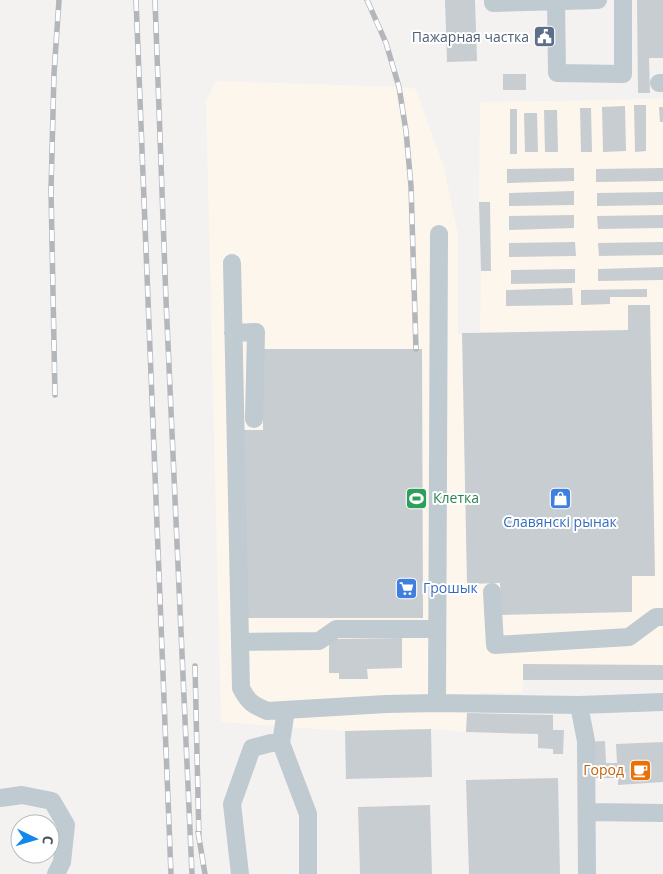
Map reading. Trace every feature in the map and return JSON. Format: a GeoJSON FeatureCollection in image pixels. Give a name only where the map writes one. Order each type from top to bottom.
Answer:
{"type":"FeatureCollection","features":[{"type":"Feature","properties":{"kind":"street"},"geometry":{"type":"LineString","coordinates":[[493,0],[493,3],[598,0]]}},
{"type":"Feature","properties":{"kind":"street"},"geometry":{"type":"LineString","coordinates":[[556,1],[557,73],[623,74],[623,0]]}},
{"type":"Feature","properties":{"kind":"street"},"geometry":{"type":"LineString","coordinates":[[437,704],[439,234]]}},
{"type":"Feature","properties":{"kind":"street"},"geometry":{"type":"LineString","coordinates":[[232,263],[241,688],[247,699],[253,705],[267,711],[386,704],[580,705],[663,702]]}},
{"type":"Feature","properties":{"kind":"street"},"geometry":{"type":"LineString","coordinates":[[233,332],[256,332],[254,419]]}},
{"type":"Feature","properties":{"kind":"street"},"geometry":{"type":"LineString","coordinates":[[492,592],[495,644],[629,637],[656,617],[663,617]]}},
{"type":"Feature","properties":{"kind":"street"},"geometry":{"type":"LineString","coordinates":[[240,642],[318,641],[336,630],[437,629]]}},
{"type":"Feature","properties":{"kind":"street"},"geometry":{"type":"LineString","coordinates":[[580,705],[586,741],[587,874]]}},
{"type":"Feature","properties":{"kind":"street"},"geometry":{"type":"LineString","coordinates":[[286,710],[281,743],[308,814],[308,874]]}},
{"type":"Feature","properties":{"kind":"street"},"geometry":{"type":"LineString","coordinates":[[240,874],[232,804],[252,748],[271,743],[281,743]]}},
{"type":"Feature","properties":{"kind":"street"},"geometry":{"type":"LineString","coordinates":[[0,798],[22,795],[52,801],[66,825],[62,862],[56,874]]}},
{"type":"Feature","properties":{"kind":"street"},"geometry":{"type":"LineString","coordinates":[[587,812],[663,813]]}},
{"type":"Feature","properties":{"kind":"shaded area"},"geometry":{"type":"Polygon","coordinates":[[[216,81],[416,89],[444,168],[458,234],[458,335],[480,332],[480,102],[663,98],[663,680],[523,680],[522,693],[479,693],[479,713],[467,713],[466,732],[431,729],[345,731],[221,722],[206,101],[216,81]]]}},
{"type":"Feature","properties":{"kind":"building"},"geometry":{"type":"Polygon","coordinates":[[[445,0],[475,0],[477,61],[447,62],[445,0]]]}},
{"type":"Feature","properties":{"kind":"building"},"geometry":{"type":"Polygon","coordinates":[[[637,0],[663,0],[663,58],[649,58],[650,93],[638,93],[637,0]]]}},
{"type":"Feature","properties":{"kind":"building"},"geometry":{"type":"Polygon","coordinates":[[[503,74],[526,74],[526,90],[503,90],[503,74]]]}},
{"type":"Feature","properties":{"kind":"building"},"geometry":{"type":"Polygon","coordinates":[[[634,105],[646,105],[646,151],[635,152],[634,105]]]}},
{"type":"Feature","properties":{"kind":"building"},"geometry":{"type":"Polygon","coordinates":[[[625,106],[626,151],[603,152],[602,107],[625,106]]]}},
{"type":"Feature","properties":{"kind":"building"},"geometry":{"type":"Polygon","coordinates":[[[659,107],[663,107],[663,122],[660,122],[659,107]]]}},
{"type":"Feature","properties":{"kind":"building"},"geometry":{"type":"Polygon","coordinates":[[[580,108],[591,108],[592,152],[581,152],[580,108]]]}},
{"type":"Feature","properties":{"kind":"building"},"geometry":{"type":"Polygon","coordinates":[[[510,109],[517,109],[517,154],[510,154],[510,109]]]}},
{"type":"Feature","properties":{"kind":"building"},"geometry":{"type":"Polygon","coordinates":[[[544,110],[557,110],[558,152],[545,152],[544,110]]]}},
{"type":"Feature","properties":{"kind":"building"},"geometry":{"type":"Polygon","coordinates":[[[524,113],[537,113],[538,152],[525,152],[524,113]]]}},
{"type":"Feature","properties":{"kind":"building"},"geometry":{"type":"Polygon","coordinates":[[[574,168],[574,181],[507,183],[507,169],[574,168]]]}},
{"type":"Feature","properties":{"kind":"building"},"geometry":{"type":"Polygon","coordinates":[[[663,168],[663,181],[596,182],[596,169],[663,168]]]}},
{"type":"Feature","properties":{"kind":"building"},"geometry":{"type":"Polygon","coordinates":[[[574,191],[574,205],[509,206],[509,193],[574,191]]]}},
{"type":"Feature","properties":{"kind":"building"},"geometry":{"type":"Polygon","coordinates":[[[663,192],[663,205],[597,206],[597,193],[663,192]]]}},
{"type":"Feature","properties":{"kind":"building"},"geometry":{"type":"Polygon","coordinates":[[[479,202],[490,202],[491,271],[481,271],[479,202]]]}},
{"type":"Feature","properties":{"kind":"building"},"geometry":{"type":"Polygon","coordinates":[[[574,215],[574,228],[509,230],[509,216],[574,215]]]}},
{"type":"Feature","properties":{"kind":"building"},"geometry":{"type":"Polygon","coordinates":[[[663,215],[663,228],[598,229],[597,216],[663,215]]]}},
{"type":"Feature","properties":{"kind":"building"},"geometry":{"type":"Polygon","coordinates":[[[575,242],[576,256],[509,257],[509,243],[575,242]]]}},
{"type":"Feature","properties":{"kind":"building"},"geometry":{"type":"Polygon","coordinates":[[[663,242],[663,255],[599,256],[598,243],[663,242]]]}},
{"type":"Feature","properties":{"kind":"building"},"geometry":{"type":"Polygon","coordinates":[[[663,267],[663,280],[598,281],[598,269],[663,267]]]}},
{"type":"Feature","properties":{"kind":"building"},"geometry":{"type":"Polygon","coordinates":[[[575,269],[575,283],[511,284],[511,270],[575,269]]]}},
{"type":"Feature","properties":{"kind":"building"},"geometry":{"type":"Polygon","coordinates":[[[572,288],[573,305],[506,306],[506,290],[572,288]]]}},
{"type":"Feature","properties":{"kind":"building"},"geometry":{"type":"Polygon","coordinates":[[[647,289],[647,297],[610,297],[610,304],[581,305],[581,290],[647,289]]]}},
{"type":"Feature","properties":{"kind":"building"},"geometry":{"type":"Polygon","coordinates":[[[628,305],[650,305],[655,576],[632,576],[632,612],[501,615],[500,583],[467,584],[462,333],[628,330],[628,305]]]}},
{"type":"Feature","properties":{"kind":"building"},"geometry":{"type":"Polygon","coordinates":[[[263,349],[422,349],[423,618],[245,618],[244,430],[263,430],[263,349]]]}},
{"type":"Feature","properties":{"kind":"building"},"geometry":{"type":"Polygon","coordinates":[[[402,638],[402,668],[367,669],[368,679],[339,679],[339,673],[329,673],[329,639],[402,638]]]}},
{"type":"Feature","properties":{"kind":"building"},"geometry":{"type":"Polygon","coordinates":[[[523,664],[663,665],[663,680],[523,680],[523,664]]]}},
{"type":"Feature","properties":{"kind":"building"},"geometry":{"type":"Polygon","coordinates":[[[467,713],[553,715],[553,730],[564,730],[563,754],[553,754],[553,749],[538,748],[538,734],[466,732],[467,713]]]}},
{"type":"Feature","properties":{"kind":"building"},"geometry":{"type":"Polygon","coordinates":[[[431,729],[432,777],[346,779],[345,731],[431,729]]]}},
{"type":"Feature","properties":{"kind":"building","name":"Город"},"geometry":{"type":"Polygon","coordinates":[[[605,741],[606,763],[617,763],[616,744],[663,742],[663,782],[618,785],[618,778],[594,778],[580,742],[605,741]]]}},
{"type":"Feature","properties":{"kind":"building"},"geometry":{"type":"Polygon","coordinates":[[[558,778],[560,874],[469,874],[466,780],[558,778]]]}},
{"type":"Feature","properties":{"kind":"building"},"geometry":{"type":"Polygon","coordinates":[[[430,805],[432,874],[360,874],[358,807],[430,805]]]}},
{"type":"Feature","properties":{"kind":"railway"},"geometry":{"type":"LineString","coordinates":[[55,395],[51,190],[54,74],[59,0]]}},
{"type":"Feature","properties":{"kind":"railway"},"geometry":{"type":"LineString","coordinates":[[136,0],[171,874]]}},
{"type":"Feature","properties":{"kind":"railway"},"geometry":{"type":"LineString","coordinates":[[155,0],[166,300],[192,874]]}},
{"type":"Feature","properties":{"kind":"railway"},"geometry":{"type":"LineString","coordinates":[[367,0],[386,43],[399,87],[406,131],[411,186],[416,349]]}},
{"type":"Feature","properties":{"kind":"railway"},"geometry":{"type":"LineString","coordinates":[[195,666],[199,839]]}},
{"type":"Feature","properties":{"kind":"railway"},"geometry":{"type":"LineString","coordinates":[[198,832],[205,874]]}},
{"type":"Feature","properties":{"kind":"place","name":"Пажарная частка"},"geometry":{"type":"Point","coordinates":[545,37]}},
{"type":"Feature","properties":{"kind":"place","name":"Клетка"},"geometry":{"type":"Point","coordinates":[417,498]}},
{"type":"Feature","properties":{"kind":"place","name":"Славянскі рынак"},"geometry":{"type":"Point","coordinates":[560,499]}},
{"type":"Feature","properties":{"kind":"place","name":"Грошык"},"geometry":{"type":"Point","coordinates":[407,588]}},
{"type":"Feature","properties":{"kind":"place","name":"Город"},"geometry":{"type":"Point","coordinates":[640,770]}}]}
